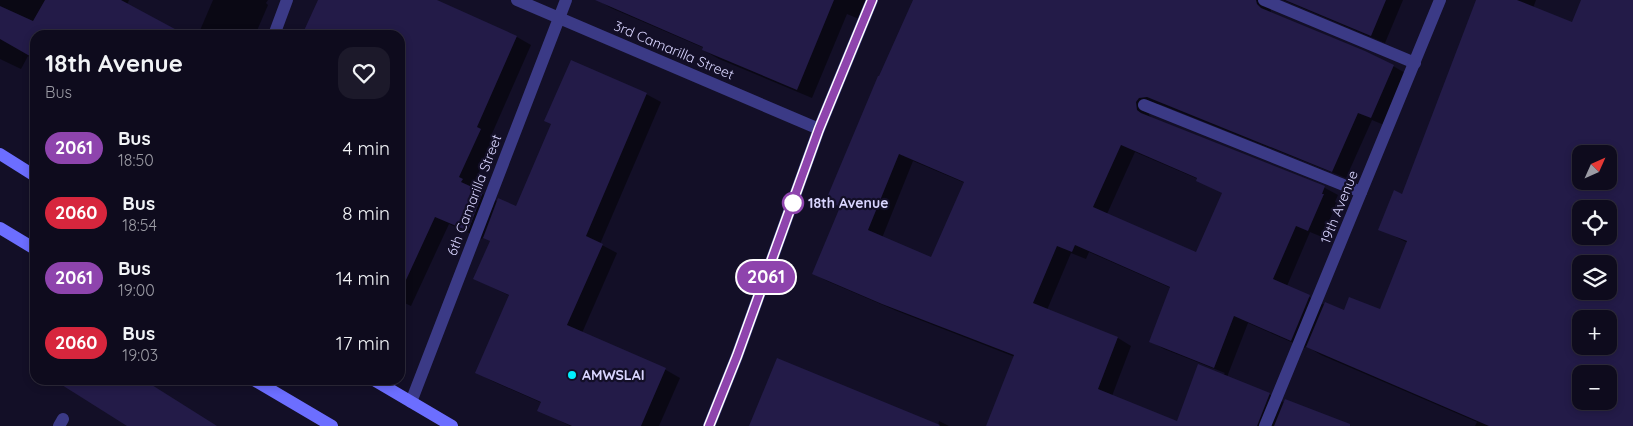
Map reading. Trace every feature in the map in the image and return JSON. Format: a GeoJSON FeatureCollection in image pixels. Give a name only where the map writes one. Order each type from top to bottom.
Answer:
{"type":"FeatureCollection","features":[{"type":"Feature","properties":{"kind":"main road"},"geometry":{"type":"LineString","coordinates":[[0,154],[30,173]]}},
{"type":"Feature","properties":{"kind":"main road"},"geometry":{"type":"LineString","coordinates":[[0,228],[30,247]]}},
{"type":"Feature","properties":{"kind":"main road"},"geometry":{"type":"LineString","coordinates":[[262,385],[332,426]]}},
{"type":"Feature","properties":{"kind":"main road"},"geometry":{"type":"LineString","coordinates":[[382,385],[452,426]]}},
{"type":"Feature","properties":{"kind":"street"},"geometry":{"type":"LineString","coordinates":[[276,30],[287,0]]}},
{"type":"Feature","properties":{"kind":"street","name":"3rd Camarilla Street"},"geometry":{"type":"LineString","coordinates":[[516,0],[819,129]]}},
{"type":"Feature","properties":{"kind":"street","name":"6th Camarilla Street"},"geometry":{"type":"LineString","coordinates":[[411,402],[566,0]]}},
{"type":"Feature","properties":{"kind":"street"},"geometry":{"type":"LineString","coordinates":[[709,426],[740,348],[819,129],[872,0]]}},
{"type":"Feature","properties":{"kind":"street"},"geometry":{"type":"LineString","coordinates":[[1264,0],[1415,63]]}},
{"type":"Feature","properties":{"kind":"street","name":"19th Avenue"},"geometry":{"type":"LineString","coordinates":[[1265,426],[1440,0]]}},
{"type":"Feature","properties":{"kind":"street"},"geometry":{"type":"LineString","coordinates":[[1144,105],[1361,192]]}},
{"type":"Feature","properties":{"kind":"building"},"geometry":{"type":"Polygon","coordinates":[[[45,0],[121,0],[177,30],[30,30],[30,56],[0,39],[0,6],[33,21],[45,0]]]}},
{"type":"Feature","properties":{"kind":"building"},"geometry":{"type":"Polygon","coordinates":[[[318,0],[437,0],[517,36],[477,127],[481,129],[459,177],[463,179],[461,182],[483,192],[468,231],[435,217],[405,282],[405,30],[304,30],[318,0]]]}},
{"type":"Feature","properties":{"kind":"building"},"geometry":{"type":"Polygon","coordinates":[[[595,0],[834,0],[797,90],[702,50],[703,47],[595,0]]]}},
{"type":"Feature","properties":{"kind":"building"},"geometry":{"type":"Polygon","coordinates":[[[913,0],[1256,0],[1261,8],[1394,65],[1371,118],[1358,113],[1332,172],[1147,97],[1139,98],[1136,102],[1137,110],[1141,113],[1325,186],[1322,194],[1324,194],[1308,231],[1296,226],[1273,279],[1310,295],[1291,341],[1234,316],[1214,368],[1149,342],[1170,287],[1075,245],[1072,252],[1057,246],[1033,303],[1118,337],[1098,389],[1177,421],[1198,364],[1270,393],[1257,426],[986,426],[1014,355],[882,304],[812,274],[840,207],[826,200],[913,0]],[[1121,145],[1093,207],[1196,252],[1222,193],[1196,181],[1197,178],[1121,145]],[[899,154],[868,230],[931,257],[964,182],[899,154]]]}},
{"type":"Feature","properties":{"kind":"building"},"geometry":{"type":"Polygon","coordinates":[[[1285,0],[1386,0],[1371,36],[1285,0]]]}},
{"type":"Feature","properties":{"kind":"building"},"geometry":{"type":"Polygon","coordinates":[[[1476,0],[1517,0],[1572,22],[1581,0],[1633,0],[1633,426],[1489,426],[1306,347],[1325,302],[1344,310],[1349,297],[1380,309],[1407,241],[1378,230],[1394,190],[1402,194],[1476,0]]]}},
{"type":"Feature","properties":{"kind":"building"},"geometry":{"type":"Polygon","coordinates":[[[571,60],[647,93],[586,236],[603,244],[567,325],[666,368],[641,426],[572,426],[537,411],[541,402],[475,373],[509,295],[473,279],[490,241],[483,238],[498,198],[516,206],[551,124],[544,121],[571,60]]]}},
{"type":"Feature","properties":{"kind":"building"},"geometry":{"type":"Polygon","coordinates":[[[777,358],[940,425],[749,426],[777,358]]]}},
{"type":"Feature","properties":{"kind":"building"},"geometry":{"type":"Polygon","coordinates":[[[62,385],[152,385],[217,426],[127,426],[62,385]]]}},
{"type":"Feature","properties":{"kind":"building"},"geometry":{"type":"Polygon","coordinates":[[[1285,399],[1350,424],[1350,426],[1274,426],[1285,399]]]}},
{"type":"Feature","properties":{"kind":"bus line","name":"2061"},"geometry":{"type":"LineString","coordinates":[[709,426],[737,356],[819,129],[872,0]]}},
{"type":"Feature","properties":{"kind":"place","name":"18th Avenue"},"geometry":{"type":"Point","coordinates":[793,203]}},
{"type":"Feature","properties":{"kind":"place","name":"AMWSLAI"},"geometry":{"type":"Point","coordinates":[572,375]}}]}
